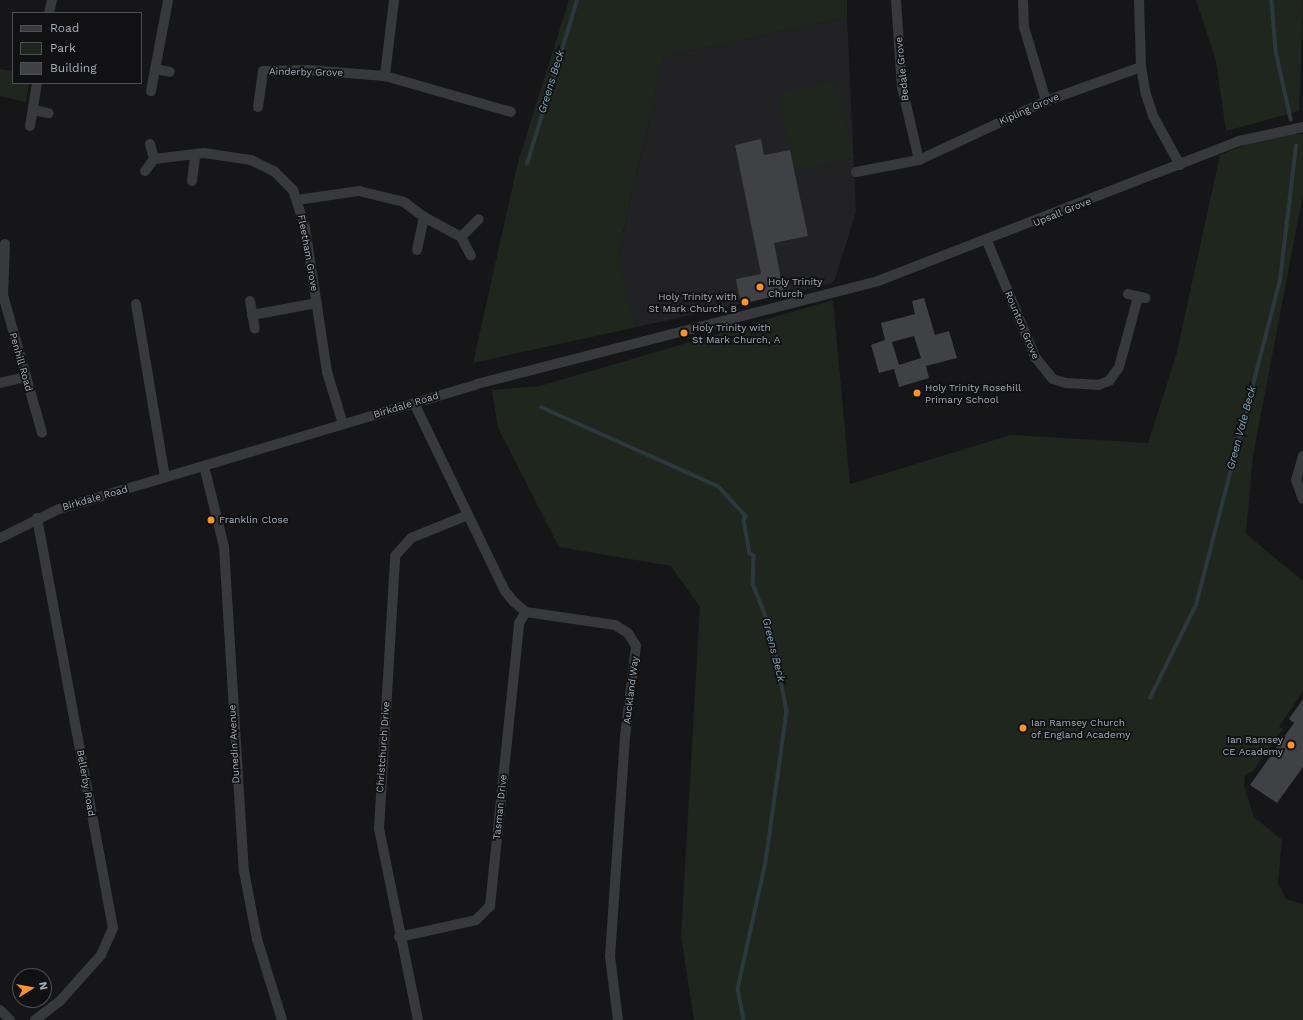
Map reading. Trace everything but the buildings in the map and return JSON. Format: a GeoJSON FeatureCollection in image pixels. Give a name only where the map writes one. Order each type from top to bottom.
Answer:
{"type":"FeatureCollection","features":[{"type":"Feature","properties":{"kind":"street"},"geometry":{"type":"LineString","coordinates":[[50,12],[52,0]]}},
{"type":"Feature","properties":{"kind":"street"},"geometry":{"type":"LineString","coordinates":[[151,91],[168,0]]}},
{"type":"Feature","properties":{"kind":"street"},"geometry":{"type":"LineString","coordinates":[[385,76],[394,0]]}},
{"type":"Feature","properties":{"kind":"street","name":"Bedale Grove"},"geometry":{"type":"LineString","coordinates":[[896,0],[902,86],[919,160]]}},
{"type":"Feature","properties":{"kind":"street"},"geometry":{"type":"LineString","coordinates":[[1023,0],[1024,27],[1046,101]]}},
{"type":"Feature","properties":{"kind":"street"},"geometry":{"type":"LineString","coordinates":[[1139,0],[1141,67],[1153,116],[1180,165]]}},
{"type":"Feature","properties":{"kind":"street","name":"Kipling Grove"},"geometry":{"type":"LineString","coordinates":[[856,172],[919,160],[1046,101],[1141,67]]}},
{"type":"Feature","properties":{"kind":"street"},"geometry":{"type":"LineString","coordinates":[[155,69],[170,72]]}},
{"type":"Feature","properties":{"kind":"street","name":"Ainderby Grove"},"geometry":{"type":"LineString","coordinates":[[258,107],[263,71],[308,70],[385,76],[511,112]]}},
{"type":"Feature","properties":{"kind":"street"},"geometry":{"type":"LineString","coordinates":[[30,126],[37,84]]}},
{"type":"Feature","properties":{"kind":"street"},"geometry":{"type":"LineString","coordinates":[[33,110],[49,113]]}},
{"type":"Feature","properties":{"kind":"street","name":"Upsall Grove"},"geometry":{"type":"LineString","coordinates":[[820,296],[878,281],[987,241],[1239,142],[1303,127]]}},
{"type":"Feature","properties":{"kind":"street"},"geometry":{"type":"LineString","coordinates":[[145,171],[154,159],[150,144]]}},
{"type":"Feature","properties":{"kind":"street","name":"Fleetham Grove"},"geometry":{"type":"LineString","coordinates":[[154,159],[195,156],[204,153],[251,160],[286,181],[297,200],[317,303],[327,372],[343,424]]}},
{"type":"Feature","properties":{"kind":"street"},"geometry":{"type":"LineString","coordinates":[[192,181],[195,156]]}},
{"type":"Feature","properties":{"kind":"street"},"geometry":{"type":"LineString","coordinates":[[297,200],[359,191],[404,202],[424,217],[460,237],[471,256]]}},
{"type":"Feature","properties":{"kind":"street"},"geometry":{"type":"LineString","coordinates":[[417,250],[424,217]]}},
{"type":"Feature","properties":{"kind":"street"},"geometry":{"type":"LineString","coordinates":[[460,237],[479,219]]}},
{"type":"Feature","properties":{"kind":"street","name":"Rounton Grove"},"geometry":{"type":"LineString","coordinates":[[987,241],[1035,357],[1053,379],[1065,383],[1098,385],[1109,381],[1119,367],[1142,297],[1128,294]]}},
{"type":"Feature","properties":{"kind":"street","name":"Penhill Road"},"geometry":{"type":"LineString","coordinates":[[3,251],[3,295],[42,433]]}},
{"type":"Feature","properties":{"kind":"street","name":"Birkdale Road"},"geometry":{"type":"LineString","coordinates":[[0,538],[38,518],[204,466],[477,384],[820,296]]}},
{"type":"Feature","properties":{"kind":"street"},"geometry":{"type":"LineString","coordinates":[[250,301],[255,329]]}},
{"type":"Feature","properties":{"kind":"street"},"geometry":{"type":"LineString","coordinates":[[252,315],[317,303]]}},
{"type":"Feature","properties":{"kind":"street"},"geometry":{"type":"LineString","coordinates":[[136,304],[165,478]]}},
{"type":"Feature","properties":{"kind":"street"},"geometry":{"type":"LineString","coordinates":[[0,383],[25,376]]}},
{"type":"Feature","properties":{"kind":"street"},"geometry":{"type":"LineString","coordinates":[[414,403],[506,591],[526,612]]}},
{"type":"Feature","properties":{"kind":"street"},"geometry":{"type":"LineString","coordinates":[[1303,456],[1296,480],[1303,499]]}},
{"type":"Feature","properties":{"kind":"street","name":"Dunedin Avenue"},"geometry":{"type":"LineString","coordinates":[[204,466],[224,547],[244,871],[257,939],[282,1020]]}},
{"type":"Feature","properties":{"kind":"street","name":"Christchurch Drive"},"geometry":{"type":"LineString","coordinates":[[418,1020],[399,937],[380,830],[395,556],[411,538],[468,515]]}},
{"type":"Feature","properties":{"kind":"street","name":"Bellerby Road"},"geometry":{"type":"LineString","coordinates":[[35,1020],[60,1001],[101,955],[110,942],[113,928],[38,518]]}},
{"type":"Feature","properties":{"kind":"street","name":"Tasman Drive"},"geometry":{"type":"LineString","coordinates":[[399,937],[476,920],[490,906],[519,623],[526,612]]}},
{"type":"Feature","properties":{"kind":"street","name":"Auckland Way"},"geometry":{"type":"LineString","coordinates":[[526,612],[615,625],[628,633],[636,646],[625,737],[610,956],[618,1020]]}},
{"type":"Feature","properties":{"kind":"street"},"geometry":{"type":"LineString","coordinates":[[0,1010],[10,1020]]}},
{"type":"Feature","properties":{"kind":"shaded area"},"geometry":{"type":"Polygon","coordinates":[[[847,17],[856,212],[835,279],[830,284],[637,327],[617,258],[664,57],[847,17]]]}},
{"type":"Feature","properties":{"kind":"green space"},"geometry":{"type":"Polygon","coordinates":[[[569,0],[847,0],[847,17],[664,57],[617,257],[637,327],[473,363],[518,162],[569,0]]]}},
{"type":"Feature","properties":{"kind":"green space"},"geometry":{"type":"Polygon","coordinates":[[[1196,0],[1303,0],[1299,111],[1226,131],[1216,61],[1196,0]]]}},
{"type":"Feature","properties":{"kind":"green space"},"geometry":{"type":"Polygon","coordinates":[[[0,69],[12,71],[12,84],[29,84],[26,102],[0,96],[0,69]]]}},
{"type":"Feature","properties":{"kind":"green space"},"geometry":{"type":"Polygon","coordinates":[[[837,81],[854,158],[795,172],[778,93],[837,81]]]}},
{"type":"Feature","properties":{"kind":"green space"},"geometry":{"type":"Polygon","coordinates":[[[1303,134],[1303,194],[1253,456],[1246,534],[1303,581],[1303,691],[1279,727],[1283,729],[1253,771],[1245,775],[1244,786],[1254,817],[1282,840],[1278,883],[1286,899],[1303,904],[1303,1020],[694,1020],[681,936],[700,607],[671,566],[559,547],[498,428],[492,390],[540,386],[833,300],[850,484],[1011,435],[1148,443],[1176,356],[1220,155],[1270,135],[1303,134]]]}},
{"type":"Feature","properties":{"kind":"waterway","name":"Greens Beck"},"geometry":{"type":"LineString","coordinates":[[527,164],[577,0]]}},
{"type":"Feature","properties":{"kind":"waterway","name":"Green Vale Beck"},"geometry":{"type":"LineString","coordinates":[[1272,0],[1276,51],[1291,119]]}},
{"type":"Feature","properties":{"kind":"waterway","name":"Green Vale Beck"},"geometry":{"type":"LineString","coordinates":[[1150,698],[1196,605],[1280,280],[1296,146]]}},
{"type":"Feature","properties":{"kind":"waterway","name":"Greens Beck"},"geometry":{"type":"LineString","coordinates":[[541,407],[718,486],[746,516],[744,520],[750,553],[754,556],[753,584],[771,629],[787,711],[766,862],[738,989],[744,1020]]}},
{"type":"Feature","properties":{"kind":"place","name":"Holy Trinity Church"},"geometry":{"type":"Point","coordinates":[760,287]}},
{"type":"Feature","properties":{"kind":"place","name":"Holy Trinity with St Mark Church, B"},"geometry":{"type":"Point","coordinates":[745,302]}},
{"type":"Feature","properties":{"kind":"place","name":"Holy Trinity with St Mark Church, A"},"geometry":{"type":"Point","coordinates":[684,333]}},
{"type":"Feature","properties":{"kind":"place","name":"Holy Trinity Rosehill Primary School"},"geometry":{"type":"Point","coordinates":[917,393]}},
{"type":"Feature","properties":{"kind":"place","name":"Franklin Close"},"geometry":{"type":"Point","coordinates":[211,520]}},
{"type":"Feature","properties":{"kind":"place","name":"Ian Ramsey Church of England Academy"},"geometry":{"type":"Point","coordinates":[1023,728]}},
{"type":"Feature","properties":{"kind":"place","name":"Ian Ramsey CE Academy"},"geometry":{"type":"Point","coordinates":[1291,745]}}]}
